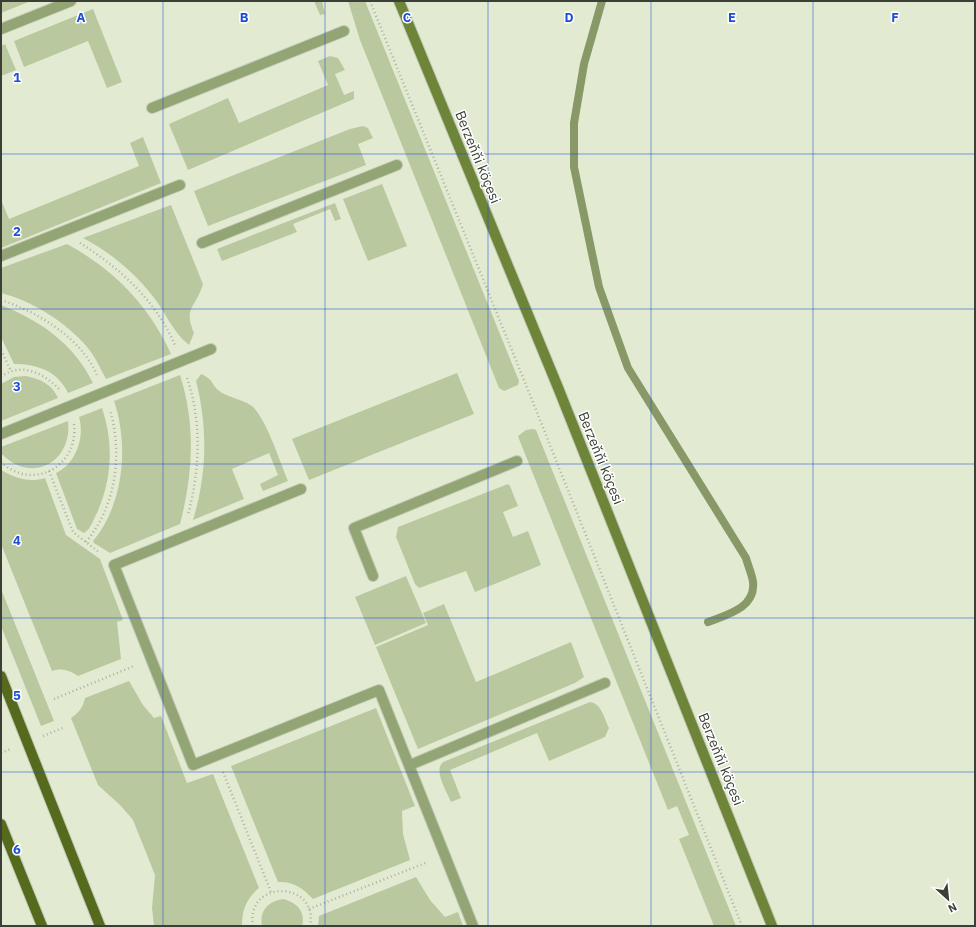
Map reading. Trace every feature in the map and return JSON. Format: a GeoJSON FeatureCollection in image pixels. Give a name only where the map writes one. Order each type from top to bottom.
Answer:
{"type":"FeatureCollection","features":[{"type":"Feature","properties":{"kind":"main road"},"geometry":{"type":"LineString","coordinates":[[1,676],[100,926]]}},
{"type":"Feature","properties":{"kind":"main road"},"geometry":{"type":"LineString","coordinates":[[1,824],[42,926]]}},
{"type":"Feature","properties":{"kind":"street","name":"Berzeňňi köçesi"},"geometry":{"type":"LineString","coordinates":[[399,1],[559,390],[772,926]]}},
{"type":"Feature","properties":{"kind":"lane"},"geometry":{"type":"LineString","coordinates":[[1,29],[72,1]]}},
{"type":"Feature","properties":{"kind":"lane"},"geometry":{"type":"LineString","coordinates":[[152,108],[344,31]]}},
{"type":"Feature","properties":{"kind":"lane"},"geometry":{"type":"LineString","coordinates":[[202,243],[397,165]]}},
{"type":"Feature","properties":{"kind":"lane"},"geometry":{"type":"LineString","coordinates":[[1,256],[180,186]]}},
{"type":"Feature","properties":{"kind":"lane"},"geometry":{"type":"LineString","coordinates":[[1,434],[212,349]]}},
{"type":"Feature","properties":{"kind":"lane"},"geometry":{"type":"LineString","coordinates":[[373,576],[354,528],[517,461]]}},
{"type":"Feature","properties":{"kind":"lane"},"geometry":{"type":"LineString","coordinates":[[301,488],[114,565],[193,765],[379,690],[473,926]]}},
{"type":"Feature","properties":{"kind":"lane"},"geometry":{"type":"LineString","coordinates":[[410,765],[605,683]]}},
{"type":"Feature","properties":{"kind":"path"},"geometry":{"type":"LineString","coordinates":[[370,1],[521,372],[742,926]]}},
{"type":"Feature","properties":{"kind":"path"},"geometry":{"type":"LineString","coordinates":[[1,350],[11,371]]}},
{"type":"Feature","properties":{"kind":"path"},"geometry":{"type":"LineString","coordinates":[[1,377],[11,371],[25,369],[39,373],[50,379],[60,390],[69,407],[75,433],[73,446],[65,460],[49,471],[28,475],[14,470],[1,462]]}},
{"type":"Feature","properties":{"kind":"path"},"geometry":{"type":"LineString","coordinates":[[49,471],[73,532],[114,565]]}},
{"type":"Feature","properties":{"kind":"path"},"geometry":{"type":"LineString","coordinates":[[54,699],[152,660]]}},
{"type":"Feature","properties":{"kind":"path"},"geometry":{"type":"LineString","coordinates":[[217,756],[271,892]]}},
{"type":"Feature","properties":{"kind":"path"},"geometry":{"type":"LineString","coordinates":[[309,909],[445,856]]}},
{"type":"Feature","properties":{"kind":"path"},"geometry":{"type":"LineString","coordinates":[[253,926],[252,919],[254,908],[261,898],[271,892],[282,890],[293,892],[303,899],[309,909],[311,920],[310,926]]}},
{"type":"Feature","properties":{"kind":"green space"},"geometry":{"type":"Polygon","coordinates":[[[1,1],[31,1],[1,13],[1,1]]]}},
{"type":"Feature","properties":{"kind":"green space"},"geometry":{"type":"Polygon","coordinates":[[[314,1],[322,1],[325,14],[320,15],[314,1]]]}},
{"type":"Feature","properties":{"kind":"green space"},"geometry":{"type":"Polygon","coordinates":[[[348,1],[365,1],[519,381],[518,385],[504,391],[499,388],[360,40],[348,1]]]}},
{"type":"Feature","properties":{"kind":"green space"},"geometry":{"type":"Polygon","coordinates":[[[93,9],[122,82],[107,88],[88,41],[24,67],[14,41],[93,9]]]}},
{"type":"Feature","properties":{"kind":"green space"},"geometry":{"type":"Polygon","coordinates":[[[5,44],[16,70],[1,76],[1,46],[5,44]]]}},
{"type":"Feature","properties":{"kind":"green space"},"geometry":{"type":"Polygon","coordinates":[[[330,56],[338,58],[345,70],[335,74],[344,95],[354,91],[354,99],[188,170],[169,124],[228,98],[239,123],[328,85],[318,61],[330,56]]]}},
{"type":"Feature","properties":{"kind":"green space"},"geometry":{"type":"Polygon","coordinates":[[[363,126],[368,128],[373,138],[358,144],[366,165],[208,226],[194,191],[350,129],[363,126]]]}},
{"type":"Feature","properties":{"kind":"green space"},"geometry":{"type":"Polygon","coordinates":[[[143,137],[161,183],[1,248],[1,200],[9,219],[139,166],[130,143],[143,137]]]}},
{"type":"Feature","properties":{"kind":"green space"},"geometry":{"type":"Polygon","coordinates":[[[382,184],[407,246],[368,261],[343,199],[382,184]]]}},
{"type":"Feature","properties":{"kind":"green space"},"geometry":{"type":"Polygon","coordinates":[[[335,203],[341,219],[335,221],[330,209],[293,224],[297,232],[222,261],[217,249],[335,203]]]}},
{"type":"Feature","properties":{"kind":"green space"},"geometry":{"type":"Polygon","coordinates":[[[171,205],[203,284],[190,312],[191,324],[194,333],[189,345],[178,334],[156,300],[136,277],[111,255],[83,238],[171,205]]]}},
{"type":"Feature","properties":{"kind":"green space"},"geometry":{"type":"Polygon","coordinates":[[[67,244],[100,265],[128,290],[141,304],[152,320],[171,354],[106,379],[90,351],[69,329],[48,314],[25,301],[1,293],[1,268],[67,244]]]}},
{"type":"Feature","properties":{"kind":"green space"},"geometry":{"type":"Polygon","coordinates":[[[1,305],[30,319],[55,335],[76,356],[93,383],[68,393],[59,379],[46,370],[31,365],[14,364],[1,337],[1,305]]]}},
{"type":"Feature","properties":{"kind":"green space"},"geometry":{"type":"Polygon","coordinates":[[[457,373],[474,414],[309,480],[292,439],[457,373]]]}},
{"type":"Feature","properties":{"kind":"green space"},"geometry":{"type":"Polygon","coordinates":[[[201,374],[210,380],[218,390],[252,406],[257,412],[277,452],[288,481],[263,491],[260,484],[278,475],[269,453],[232,469],[244,499],[193,520],[201,485],[204,451],[203,416],[196,381],[201,374]]]}},
{"type":"Feature","properties":{"kind":"green space"},"geometry":{"type":"Polygon","coordinates":[[[180,375],[189,412],[191,450],[188,487],[180,524],[110,553],[93,541],[111,510],[121,474],[121,436],[119,418],[114,401],[180,375]]]}},
{"type":"Feature","properties":{"kind":"green space"},"geometry":{"type":"Polygon","coordinates":[[[26,376],[45,383],[52,389],[58,398],[1,421],[1,384],[14,377],[26,376]]]}},
{"type":"Feature","properties":{"kind":"green space"},"geometry":{"type":"Polygon","coordinates":[[[102,408],[108,434],[110,461],[106,487],[102,500],[90,527],[84,533],[77,529],[56,473],[63,469],[74,457],[80,441],[81,433],[79,417],[102,408]]]}},
{"type":"Feature","properties":{"kind":"green space"},"geometry":{"type":"Polygon","coordinates":[[[68,421],[68,436],[64,448],[57,458],[47,465],[36,468],[24,467],[12,463],[1,453],[1,447],[68,421]]]}},
{"type":"Feature","properties":{"kind":"green space"},"geometry":{"type":"Polygon","coordinates":[[[526,430],[536,430],[736,926],[714,926],[679,839],[689,835],[677,806],[668,810],[519,439],[518,436],[526,430]]]}},
{"type":"Feature","properties":{"kind":"green space"},"geometry":{"type":"Polygon","coordinates":[[[1,470],[22,479],[33,480],[45,478],[66,535],[100,559],[123,620],[117,622],[121,659],[78,676],[65,670],[52,671],[1,544],[1,470]]]}},
{"type":"Feature","properties":{"kind":"green space"},"geometry":{"type":"Polygon","coordinates":[[[508,484],[518,506],[503,512],[513,537],[528,531],[541,565],[475,592],[466,571],[419,588],[415,584],[396,537],[398,527],[508,484]]]}},
{"type":"Feature","properties":{"kind":"green space"},"geometry":{"type":"Polygon","coordinates":[[[406,576],[426,623],[375,645],[355,597],[406,576]]]}},
{"type":"Feature","properties":{"kind":"green space"},"geometry":{"type":"Polygon","coordinates":[[[1,589],[54,721],[41,726],[1,626],[1,589]]]}},
{"type":"Feature","properties":{"kind":"green space"},"geometry":{"type":"Polygon","coordinates":[[[444,604],[476,682],[571,642],[584,677],[575,683],[418,749],[376,647],[428,625],[423,613],[444,604]]]}},
{"type":"Feature","properties":{"kind":"green space"},"geometry":{"type":"Polygon","coordinates":[[[129,681],[143,705],[154,718],[161,716],[187,783],[213,774],[259,888],[251,896],[246,905],[242,926],[154,926],[152,908],[155,875],[133,820],[121,806],[98,785],[71,718],[80,710],[85,698],[129,681]]]}},
{"type":"Feature","properties":{"kind":"green space"},"geometry":{"type":"Polygon","coordinates":[[[590,702],[594,703],[600,708],[604,716],[609,728],[605,737],[549,761],[537,733],[450,770],[461,798],[451,802],[439,771],[443,762],[590,702]]]}},
{"type":"Feature","properties":{"kind":"green space"},"geometry":{"type":"Polygon","coordinates":[[[376,708],[415,806],[402,811],[403,834],[410,860],[313,899],[293,884],[278,882],[231,766],[376,708]]]}},
{"type":"Feature","properties":{"kind":"green space"},"geometry":{"type":"Polygon","coordinates":[[[416,877],[430,900],[445,917],[458,912],[463,926],[318,926],[319,916],[416,877]]]}},
{"type":"Feature","properties":{"kind":"green space"},"geometry":{"type":"Polygon","coordinates":[[[283,899],[292,902],[299,908],[303,916],[302,926],[262,926],[261,921],[263,911],[269,904],[283,899]]]}},
{"type":"Feature","properties":{"kind":"waterway"},"geometry":{"type":"LineString","coordinates":[[602,1],[584,64],[574,123],[574,167],[599,287],[628,368],[746,558],[752,576],[753,591],[745,604],[731,613],[708,622]]}}]}
